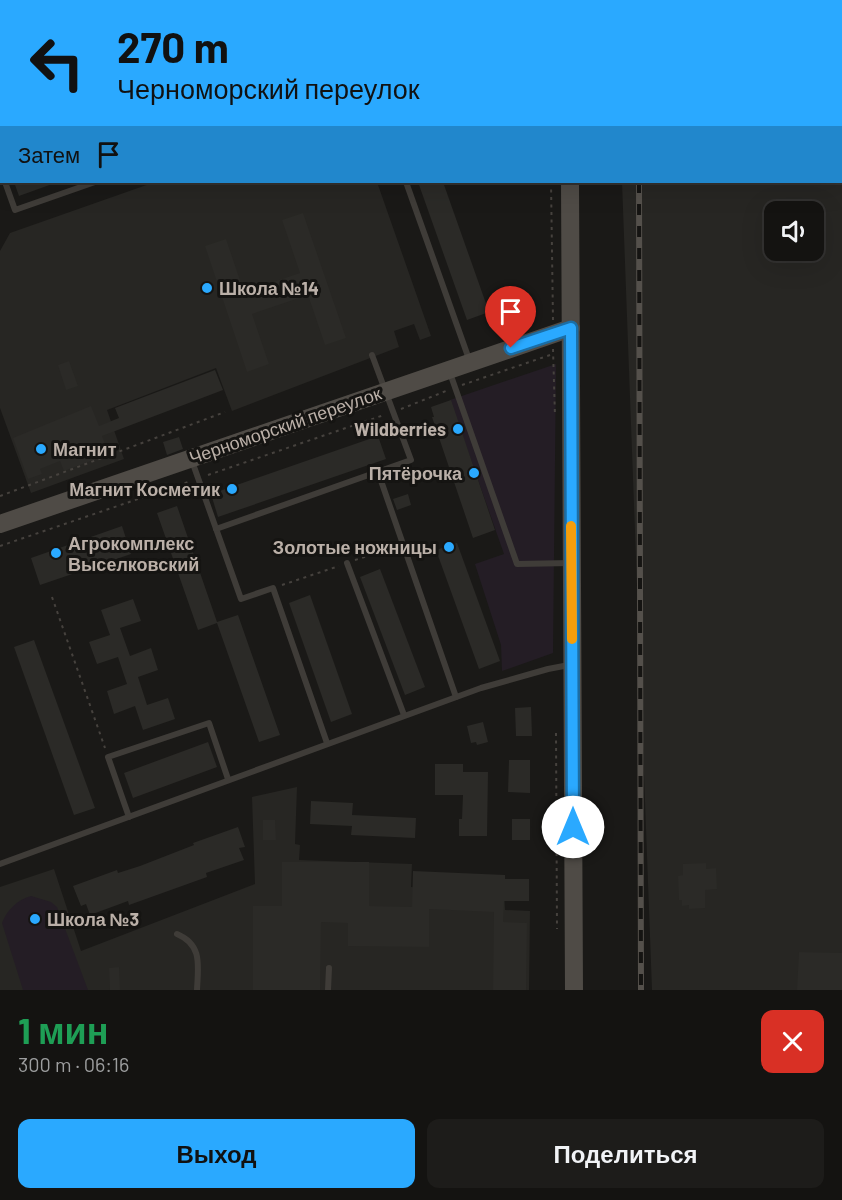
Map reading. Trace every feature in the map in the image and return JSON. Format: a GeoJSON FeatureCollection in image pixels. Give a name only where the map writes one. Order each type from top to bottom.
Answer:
{"type":"FeatureCollection","features":[{"type":"Feature","properties":{"kind":"street"},"geometry":{"type":"LineString","coordinates":[[570,183],[574,990]]}},
{"type":"Feature","properties":{"kind":"street","name":"Черноморский переулок"},"geometry":{"type":"LineString","coordinates":[[0,524],[571,328]]}},
{"type":"Feature","properties":{"kind":"lane"},"geometry":{"type":"LineString","coordinates":[[5,183],[15,210],[80,184]]}},
{"type":"Feature","properties":{"kind":"lane"},"geometry":{"type":"LineString","coordinates":[[406,183],[470,362]]}},
{"type":"Feature","properties":{"kind":"lane"},"geometry":{"type":"LineString","coordinates":[[216,529],[411,460],[372,355]]}},
{"type":"Feature","properties":{"kind":"lane"},"geometry":{"type":"LineString","coordinates":[[449,370],[518,564],[572,563]]}},
{"type":"Feature","properties":{"kind":"lane"},"geometry":{"type":"LineString","coordinates":[[191,458],[241,599],[273,588],[327,743]]}},
{"type":"Feature","properties":{"kind":"lane"},"geometry":{"type":"LineString","coordinates":[[378,472],[456,697]]}},
{"type":"Feature","properties":{"kind":"lane"},"geometry":{"type":"LineString","coordinates":[[346,563],[404,716]]}},
{"type":"Feature","properties":{"kind":"lane"},"geometry":{"type":"LineString","coordinates":[[0,864],[456,697],[548,669],[572,665]]}},
{"type":"Feature","properties":{"kind":"lane"},"geometry":{"type":"LineString","coordinates":[[129,817],[108,757],[209,723],[228,780]]}},
{"type":"Feature","properties":{"kind":"lane"},"geometry":{"type":"LineString","coordinates":[[177,934],[188,939],[196,949],[197,990]]}},
{"type":"Feature","properties":{"kind":"lane"},"geometry":{"type":"LineString","coordinates":[[328,990],[329,968]]}},
{"type":"Feature","properties":{"kind":"path"},"geometry":{"type":"LineString","coordinates":[[551,183],[555,423]]}},
{"type":"Feature","properties":{"kind":"path"},"geometry":{"type":"LineString","coordinates":[[0,546],[392,412],[455,387],[553,354]]}},
{"type":"Feature","properties":{"kind":"path"},"geometry":{"type":"LineString","coordinates":[[0,496],[225,412]]}},
{"type":"Feature","properties":{"kind":"path"},"geometry":{"type":"LineString","coordinates":[[52,597],[108,757]]}},
{"type":"Feature","properties":{"kind":"path"},"geometry":{"type":"LineString","coordinates":[[556,731],[558,938]]}},
{"type":"Feature","properties":{"kind":"shaded area","name":"Школа №14"},"geometry":{"type":"Polygon","coordinates":[[[152,183],[377,183],[431,336],[420,340],[414,324],[394,331],[399,347],[232,411],[216,368],[107,410],[124,459],[31,493],[0,408],[0,251],[10,233],[152,183]]]}},
{"type":"Feature","properties":{"kind":"shaded area"},"geometry":{"type":"Polygon","coordinates":[[[622,183],[842,183],[842,990],[652,990],[622,183]]]}},
{"type":"Feature","properties":{"kind":"shaded area"},"geometry":{"type":"Polygon","coordinates":[[[556,364],[553,653],[502,671],[501,645],[475,564],[504,554],[450,400],[556,364]]]}},
{"type":"Feature","properties":{"kind":"shaded area"},"geometry":{"type":"Polygon","coordinates":[[[297,787],[295,844],[300,845],[299,860],[412,864],[411,887],[504,891],[505,910],[530,911],[529,990],[0,990],[0,887],[54,869],[81,951],[255,884],[252,797],[297,787]]]}},
{"type":"Feature","properties":{"kind":"shaded area","name":"Школа №3"},"geometry":{"type":"Polygon","coordinates":[[[31,896],[51,902],[57,907],[88,990],[23,990],[2,923],[13,906],[31,896]]]}},
{"type":"Feature","properties":{"kind":"building"},"geometry":{"type":"Polygon","coordinates":[[[14,183],[55,183],[19,196],[14,183]]]}},
{"type":"Feature","properties":{"kind":"building"},"geometry":{"type":"Polygon","coordinates":[[[418,183],[443,183],[489,312],[467,320],[418,183]]]}},
{"type":"Feature","properties":{"kind":"building"},"geometry":{"type":"Polygon","coordinates":[[[303,213],[346,338],[325,345],[308,295],[252,314],[269,364],[247,372],[205,246],[226,239],[244,292],[300,273],[282,220],[303,213]]]}},
{"type":"Feature","properties":{"kind":"building"},"geometry":{"type":"Polygon","coordinates":[[[69,361],[78,386],[66,390],[58,365],[69,361]]]}},
{"type":"Feature","properties":{"kind":"building"},"geometry":{"type":"Polygon","coordinates":[[[215,370],[223,390],[102,436],[109,454],[64,471],[60,461],[40,469],[42,474],[28,479],[13,438],[91,406],[99,426],[119,418],[115,408],[215,370]]]}},
{"type":"Feature","properties":{"kind":"building"},"geometry":{"type":"Polygon","coordinates":[[[451,400],[495,530],[473,538],[432,417],[434,417],[431,407],[451,400]]]}},
{"type":"Feature","properties":{"kind":"building"},"geometry":{"type":"Polygon","coordinates":[[[378,436],[386,459],[218,517],[211,494],[378,436]]]}},
{"type":"Feature","properties":{"kind":"building"},"geometry":{"type":"Polygon","coordinates":[[[179,437],[183,449],[167,455],[163,442],[179,437]]]}},
{"type":"Feature","properties":{"kind":"building"},"geometry":{"type":"Polygon","coordinates":[[[408,494],[411,505],[397,510],[393,499],[408,494]]]}},
{"type":"Feature","properties":{"kind":"building"},"geometry":{"type":"Polygon","coordinates":[[[177,506],[217,622],[238,615],[280,735],[259,742],[217,623],[198,630],[157,513],[177,506]]]}},
{"type":"Feature","properties":{"kind":"building"},"geometry":{"type":"Polygon","coordinates":[[[122,526],[131,554],[40,585],[31,558],[122,526]]]}},
{"type":"Feature","properties":{"kind":"building"},"geometry":{"type":"Polygon","coordinates":[[[457,543],[500,661],[479,669],[436,550],[457,543]]]}},
{"type":"Feature","properties":{"kind":"building"},"geometry":{"type":"Polygon","coordinates":[[[380,569],[425,687],[405,695],[360,577],[380,569]]]}},
{"type":"Feature","properties":{"kind":"building"},"geometry":{"type":"Polygon","coordinates":[[[310,595],[352,714],[331,722],[289,603],[310,595]]]}},
{"type":"Feature","properties":{"kind":"building"},"geometry":{"type":"Polygon","coordinates":[[[133,599],[141,621],[120,628],[130,656],[151,648],[158,670],[138,677],[147,705],[168,698],[175,719],[143,730],[135,706],[114,714],[107,691],[127,684],[118,657],[97,664],[89,642],[110,635],[101,610],[133,599]]]}},
{"type":"Feature","properties":{"kind":"building"},"geometry":{"type":"Polygon","coordinates":[[[34,640],[95,808],[74,815],[14,647],[34,640]]]}},
{"type":"Feature","properties":{"kind":"building"},"geometry":{"type":"Polygon","coordinates":[[[531,707],[532,736],[516,736],[515,708],[531,707]]]}},
{"type":"Feature","properties":{"kind":"building"},"geometry":{"type":"Polygon","coordinates":[[[483,722],[488,742],[477,745],[476,742],[471,743],[467,726],[483,722]]]}},
{"type":"Feature","properties":{"kind":"building"},"geometry":{"type":"Polygon","coordinates":[[[208,742],[217,767],[133,798],[124,773],[208,742]]]}},
{"type":"Feature","properties":{"kind":"building"},"geometry":{"type":"Polygon","coordinates":[[[509,760],[530,760],[530,793],[508,792],[509,760]]]}},
{"type":"Feature","properties":{"kind":"building"},"geometry":{"type":"Polygon","coordinates":[[[435,764],[463,764],[463,772],[488,772],[487,836],[459,836],[463,795],[435,795],[435,764]]]}},
{"type":"Feature","properties":{"kind":"building"},"geometry":{"type":"Polygon","coordinates":[[[311,801],[353,803],[352,815],[416,818],[415,838],[351,835],[352,826],[310,824],[311,801]]]}},
{"type":"Feature","properties":{"kind":"building"},"geometry":{"type":"Polygon","coordinates":[[[512,819],[530,819],[530,840],[512,840],[512,819]]]}},
{"type":"Feature","properties":{"kind":"building"},"geometry":{"type":"Polygon","coordinates":[[[263,820],[275,820],[276,840],[263,840],[263,820]]]}},
{"type":"Feature","properties":{"kind":"building"},"geometry":{"type":"Polygon","coordinates":[[[238,827],[245,847],[239,848],[244,860],[206,873],[207,877],[129,905],[128,901],[90,915],[86,904],[81,906],[73,886],[117,870],[118,873],[140,866],[238,827]]]}},
{"type":"Feature","properties":{"kind":"building"},"geometry":{"type":"Polygon","coordinates":[[[282,862],[369,862],[369,906],[412,907],[413,871],[505,875],[505,879],[529,879],[529,901],[504,901],[503,922],[527,923],[526,990],[493,990],[494,912],[429,909],[429,947],[348,946],[348,923],[321,922],[320,990],[253,990],[253,906],[282,906],[282,862]]]}},
{"type":"Feature","properties":{"kind":"building"},"geometry":{"type":"Polygon","coordinates":[[[706,863],[706,869],[716,868],[717,889],[705,890],[705,908],[689,909],[689,905],[682,906],[682,900],[679,900],[678,876],[683,875],[683,864],[706,863]]]}},
{"type":"Feature","properties":{"kind":"building"},"geometry":{"type":"Polygon","coordinates":[[[799,952],[842,953],[842,990],[797,990],[799,952]]]}},
{"type":"Feature","properties":{"kind":"building"},"geometry":{"type":"Polygon","coordinates":[[[119,967],[120,990],[110,990],[109,968],[119,967]]]}},
{"type":"Feature","properties":{"kind":"railway"},"geometry":{"type":"LineString","coordinates":[[639,183],[641,990]]}},
{"type":"Feature","properties":{"kind":"slow traffic"},"geometry":{"type":"LineString","coordinates":[[571,526],[572,639]]}},
{"type":"Feature","properties":{"kind":"place","name":"Школа №14"},"geometry":{"type":"Point","coordinates":[207,288]}},
{"type":"Feature","properties":{"kind":"place","name":"Wildberries"},"geometry":{"type":"Point","coordinates":[458,429]}},
{"type":"Feature","properties":{"kind":"place","name":"Магнит"},"geometry":{"type":"Point","coordinates":[41,449]}},
{"type":"Feature","properties":{"kind":"place","name":"Пятёрочка"},"geometry":{"type":"Point","coordinates":[474,473]}},
{"type":"Feature","properties":{"kind":"place","name":"Магнит Косметик"},"geometry":{"type":"Point","coordinates":[232,489]}},
{"type":"Feature","properties":{"kind":"place","name":"Золотые ножницы"},"geometry":{"type":"Point","coordinates":[449,547]}},
{"type":"Feature","properties":{"kind":"place","name":"Агрокомплекс Выселковский"},"geometry":{"type":"Point","coordinates":[56,553]}},
{"type":"Feature","properties":{"kind":"place","name":"Школа №3"},"geometry":{"type":"Point","coordinates":[35,919]}},
{"type":"Feature","properties":{"kind":"route"},"geometry":{"type":"LineString","coordinates":[[511,348],[571,328],[573,827]]}}]}
